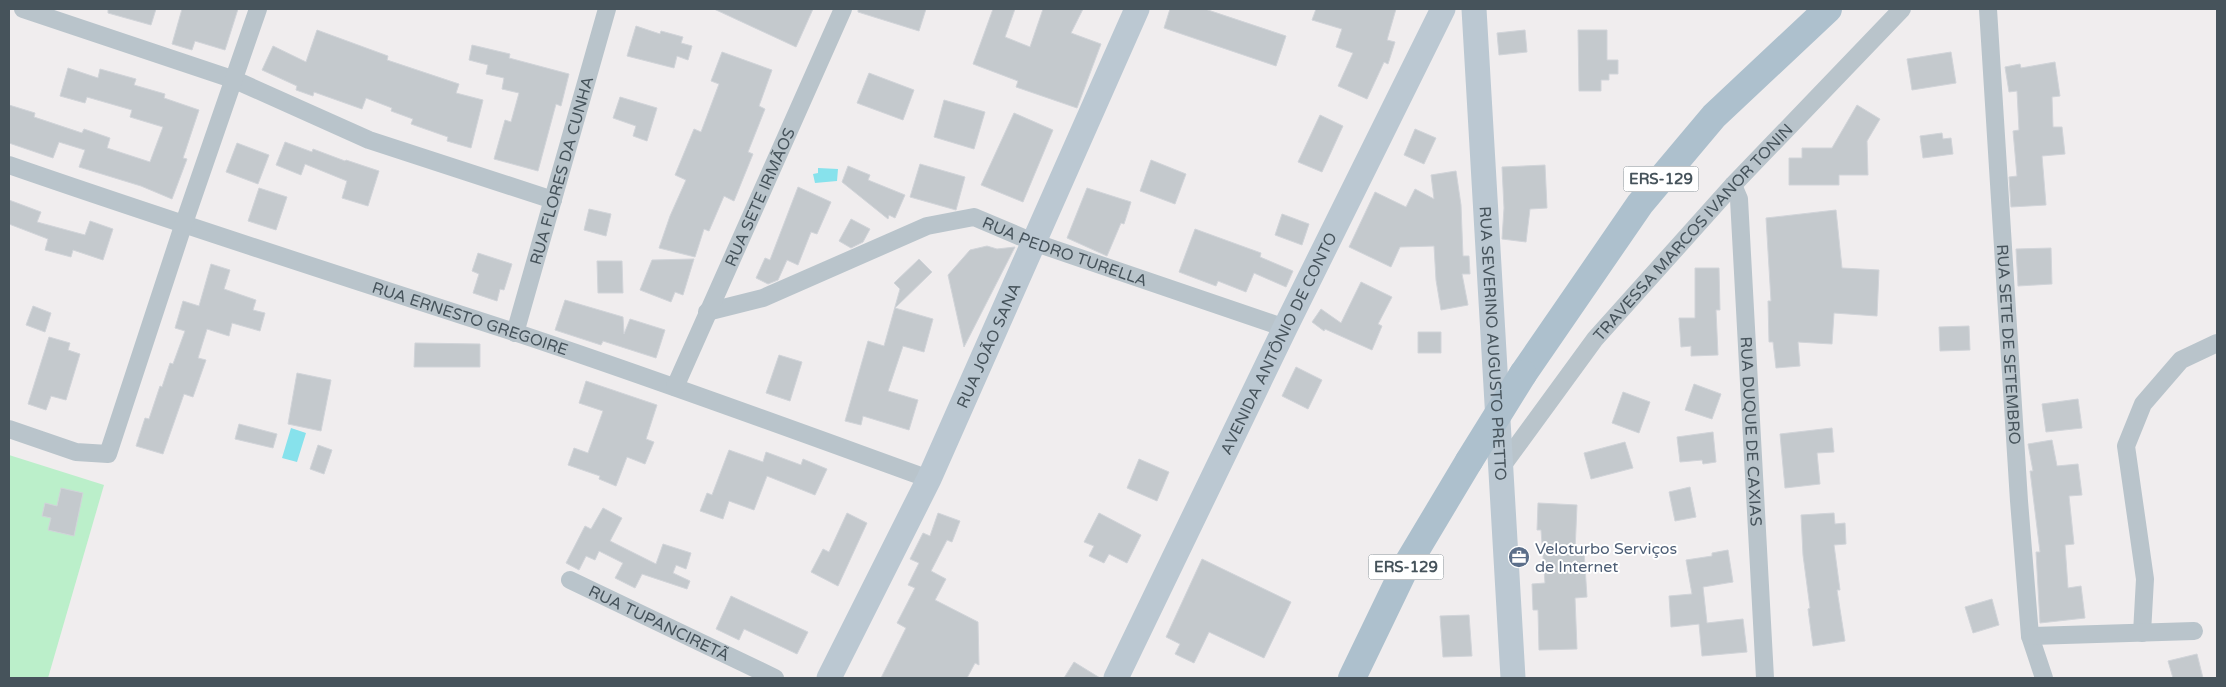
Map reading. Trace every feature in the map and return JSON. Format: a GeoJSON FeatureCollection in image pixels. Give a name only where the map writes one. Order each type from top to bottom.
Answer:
{"type":"FeatureCollection","features":[{"type":"Feature","properties":{"kind":"main road","name":"ERS-129"},"geometry":{"type":"LineString","coordinates":[[1352,678],[1405,568],[1469,461],[1523,374],[1640,204],[1714,116],[1828,9]]}},
{"type":"Feature","properties":{"kind":"street"},"geometry":{"type":"LineString","coordinates":[[23,9],[235,80],[369,140],[553,200]]}},
{"type":"Feature","properties":{"kind":"street"},"geometry":{"type":"LineString","coordinates":[[9,428],[76,452],[108,454],[183,226],[258,9]]}},
{"type":"Feature","properties":{"kind":"street","name":"RUA FLORES DA CUNHA"},"geometry":{"type":"LineString","coordinates":[[515,333],[607,9]]}},
{"type":"Feature","properties":{"kind":"street","name":"RUA SETE IRMÃOS"},"geometry":{"type":"LineString","coordinates":[[675,387],[843,9]]}},
{"type":"Feature","properties":{"kind":"street","name":"RUA JOÃO SANA"},"geometry":{"type":"LineString","coordinates":[[829,678],[929,478],[1136,9]]}},
{"type":"Feature","properties":{"kind":"street","name":"AVENIDA ANTÔNIO DE CONTO"},"geometry":{"type":"LineString","coordinates":[[1116,678],[1285,328],[1443,9]]}},
{"type":"Feature","properties":{"kind":"street","name":"RUA SEVERINO AUGUSTO PRETTO"},"geometry":{"type":"LineString","coordinates":[[1474,9],[1513,678]]}},
{"type":"Feature","properties":{"kind":"street","name":"TRAVESSA MARCOS IVANOR TONIN"},"geometry":{"type":"LineString","coordinates":[[1500,469],[1594,339],[1733,185],[1902,9]]}},
{"type":"Feature","properties":{"kind":"street","name":"RUA SETE DE SETEMBRO"},"geometry":{"type":"LineString","coordinates":[[1988,9],[2019,502],[2030,636],[2044,678]]}},
{"type":"Feature","properties":{"kind":"street","name":"RUA ERNESTO GREGOIRE"},"geometry":{"type":"LineString","coordinates":[[9,165],[183,226],[515,333],[675,387],[929,478]]}},
{"type":"Feature","properties":{"kind":"street","name":"RUA DUQUE DE CAXIAS"},"geometry":{"type":"LineString","coordinates":[[1733,185],[1739,200],[1765,678]]}},
{"type":"Feature","properties":{"kind":"street","name":"RUA PEDRO TURELLA"},"geometry":{"type":"LineString","coordinates":[[707,312],[763,298],[927,226],[974,217],[1033,242],[1285,328]]}},
{"type":"Feature","properties":{"kind":"street"},"geometry":{"type":"LineString","coordinates":[[2142,632],[2144,578],[2126,446],[2143,404],[2181,360],[2217,344]]}},
{"type":"Feature","properties":{"kind":"street","name":"RUA TUPANCIRETÃ"},"geometry":{"type":"LineString","coordinates":[[570,580],[775,678]]}},
{"type":"Feature","properties":{"kind":"street"},"geometry":{"type":"LineString","coordinates":[[2030,636],[2194,631]]}},
{"type":"Feature","properties":{"kind":"green space"},"geometry":{"type":"Polygon","coordinates":[[[9,455],[104,485],[48,678],[9,678],[9,455]]]}},
{"type":"Feature","properties":{"kind":"water"},"geometry":{"type":"Polygon","coordinates":[[[818,168],[838,169],[837,181],[815,183],[813,174],[818,173],[818,168]]]}},
{"type":"Feature","properties":{"kind":"water"},"geometry":{"type":"Polygon","coordinates":[[[291,428],[306,433],[297,462],[282,458],[291,428]]]}},
{"type":"Feature","properties":{"kind":"building"},"geometry":{"type":"Polygon","coordinates":[[[108,9],[156,9],[151,25],[108,13],[108,9]]]}},
{"type":"Feature","properties":{"kind":"building"},"geometry":{"type":"Polygon","coordinates":[[[182,9],[238,9],[225,50],[195,41],[192,50],[172,44],[182,9]]]}},
{"type":"Feature","properties":{"kind":"building"},"geometry":{"type":"Polygon","coordinates":[[[714,9],[813,9],[796,47],[714,9]]]}},
{"type":"Feature","properties":{"kind":"building"},"geometry":{"type":"Polygon","coordinates":[[[858,9],[926,9],[919,31],[858,12],[858,9]]]}},
{"type":"Feature","properties":{"kind":"building"},"geometry":{"type":"Polygon","coordinates":[[[993,9],[1015,9],[1005,37],[1030,47],[1043,9],[1083,9],[1071,33],[1101,44],[1077,108],[1016,87],[1018,81],[973,64],[993,9]]]}},
{"type":"Feature","properties":{"kind":"building"},"geometry":{"type":"Polygon","coordinates":[[[1170,9],[1205,9],[1286,36],[1276,66],[1164,28],[1170,9]]]}},
{"type":"Feature","properties":{"kind":"building"},"geometry":{"type":"Polygon","coordinates":[[[1316,9],[1396,9],[1387,40],[1395,42],[1388,64],[1384,62],[1367,99],[1338,86],[1353,53],[1336,47],[1342,29],[1312,20],[1316,9]]]}},
{"type":"Feature","properties":{"kind":"building"},"geometry":{"type":"Polygon","coordinates":[[[636,26],[660,34],[661,31],[683,37],[681,43],[692,46],[688,60],[677,56],[674,68],[627,56],[636,26]]]}},
{"type":"Feature","properties":{"kind":"building"},"geometry":{"type":"Polygon","coordinates":[[[317,30],[388,56],[387,60],[459,84],[456,93],[483,100],[471,148],[447,141],[448,137],[411,124],[413,119],[391,111],[392,108],[366,98],[362,109],[314,92],[313,96],[296,90],[297,86],[262,70],[273,46],[306,62],[317,30]]]}},
{"type":"Feature","properties":{"kind":"building"},"geometry":{"type":"Polygon","coordinates":[[[1525,30],[1527,52],[1499,55],[1497,33],[1525,30]]]}},
{"type":"Feature","properties":{"kind":"building"},"geometry":{"type":"Polygon","coordinates":[[[1578,30],[1607,30],[1607,60],[1618,60],[1618,74],[1609,74],[1609,80],[1601,80],[1601,91],[1579,91],[1578,30]]]}},
{"type":"Feature","properties":{"kind":"building"},"geometry":{"type":"Polygon","coordinates":[[[472,45],[510,54],[509,58],[569,74],[561,106],[556,104],[538,171],[494,159],[505,120],[511,122],[519,93],[502,89],[504,78],[486,74],[488,65],[469,60],[472,45]]]}},
{"type":"Feature","properties":{"kind":"building"},"geometry":{"type":"Polygon","coordinates":[[[722,52],[772,70],[759,106],[765,109],[748,152],[753,154],[734,201],[724,196],[709,231],[704,229],[695,257],[659,248],[670,216],[686,180],[675,175],[694,129],[701,132],[719,84],[711,81],[722,52]]]}},
{"type":"Feature","properties":{"kind":"building"},"geometry":{"type":"Polygon","coordinates":[[[1951,52],[1956,83],[1912,90],[1907,59],[1951,52]]]}},
{"type":"Feature","properties":{"kind":"building"},"geometry":{"type":"Polygon","coordinates":[[[2055,62],[2060,96],[2052,97],[2053,127],[2062,127],[2065,154],[2042,156],[2046,205],[2011,207],[2009,177],[2017,176],[2013,131],[2019,130],[2017,91],[2009,92],[2005,67],[2020,64],[2021,68],[2055,62]]]}},
{"type":"Feature","properties":{"kind":"building"},"geometry":{"type":"Polygon","coordinates":[[[68,68],[98,78],[100,69],[136,79],[134,85],[165,94],[164,98],[199,110],[183,158],[187,159],[172,199],[141,186],[79,167],[85,150],[59,142],[53,158],[9,143],[9,105],[35,113],[34,117],[82,133],[84,129],[110,138],[107,148],[150,162],[163,127],[130,117],[132,110],[87,97],[85,103],[60,96],[68,68]]]}},
{"type":"Feature","properties":{"kind":"building"},"geometry":{"type":"Polygon","coordinates":[[[869,73],[914,90],[903,120],[857,103],[869,73]]]}},
{"type":"Feature","properties":{"kind":"building"},"geometry":{"type":"Polygon","coordinates":[[[620,97],[657,108],[647,141],[633,136],[636,126],[613,118],[620,97]]]}},
{"type":"Feature","properties":{"kind":"building"},"geometry":{"type":"Polygon","coordinates":[[[944,100],[985,112],[974,149],[934,137],[944,100]]]}},
{"type":"Feature","properties":{"kind":"building"},"geometry":{"type":"Polygon","coordinates":[[[1857,105],[1880,119],[1867,141],[1868,175],[1839,175],[1839,185],[1789,185],[1789,158],[1802,158],[1802,148],[1832,148],[1857,105]]]}},
{"type":"Feature","properties":{"kind":"building"},"geometry":{"type":"Polygon","coordinates":[[[1014,113],[1053,130],[1023,202],[981,185],[1014,113]]]}},
{"type":"Feature","properties":{"kind":"building"},"geometry":{"type":"Polygon","coordinates":[[[1320,115],[1343,126],[1322,172],[1298,162],[1320,115]]]}},
{"type":"Feature","properties":{"kind":"building"},"geometry":{"type":"Polygon","coordinates":[[[1415,129],[1436,138],[1424,164],[1404,155],[1415,129]]]}},
{"type":"Feature","properties":{"kind":"building"},"geometry":{"type":"Polygon","coordinates":[[[1942,133],[1943,139],[1951,138],[1953,154],[1923,158],[1920,136],[1942,133]]]}},
{"type":"Feature","properties":{"kind":"building"},"geometry":{"type":"Polygon","coordinates":[[[285,142],[312,152],[313,149],[379,171],[368,206],[342,198],[347,181],[305,164],[301,175],[276,165],[285,142]]]}},
{"type":"Feature","properties":{"kind":"building"},"geometry":{"type":"Polygon","coordinates":[[[237,143],[269,155],[258,184],[226,172],[237,143]]]}},
{"type":"Feature","properties":{"kind":"building"},"geometry":{"type":"Polygon","coordinates":[[[1151,160],[1186,174],[1175,204],[1140,191],[1151,160]]]}},
{"type":"Feature","properties":{"kind":"building"},"geometry":{"type":"Polygon","coordinates":[[[920,164],[965,177],[956,210],[910,197],[920,164]]]}},
{"type":"Feature","properties":{"kind":"building"},"geometry":{"type":"Polygon","coordinates":[[[1545,165],[1547,208],[1530,209],[1526,242],[1502,239],[1504,208],[1502,167],[1545,165]]]}},
{"type":"Feature","properties":{"kind":"building"},"geometry":{"type":"Polygon","coordinates":[[[848,166],[870,175],[868,180],[905,195],[895,218],[889,215],[888,219],[842,182],[848,166]]]}},
{"type":"Feature","properties":{"kind":"building"},"geometry":{"type":"Polygon","coordinates":[[[1456,171],[1461,205],[1463,256],[1469,256],[1470,274],[1462,274],[1468,305],[1441,310],[1436,280],[1434,246],[1400,247],[1391,267],[1349,247],[1375,192],[1406,207],[1415,189],[1434,199],[1431,175],[1456,171]]]}},
{"type":"Feature","properties":{"kind":"building"},"geometry":{"type":"Polygon","coordinates":[[[798,187],[831,202],[817,234],[811,232],[798,265],[787,260],[778,280],[768,284],[756,278],[765,258],[770,260],[798,187]]]}},
{"type":"Feature","properties":{"kind":"building"},"geometry":{"type":"Polygon","coordinates":[[[259,188],[287,197],[276,230],[248,221],[259,188]]]}},
{"type":"Feature","properties":{"kind":"building"},"geometry":{"type":"Polygon","coordinates":[[[1087,188],[1131,202],[1124,224],[1121,223],[1107,256],[1067,238],[1087,188]]]}},
{"type":"Feature","properties":{"kind":"building"},"geometry":{"type":"Polygon","coordinates":[[[9,200],[41,212],[37,222],[85,235],[90,221],[113,229],[103,260],[73,250],[71,257],[45,250],[48,239],[9,224],[9,200]]]}},
{"type":"Feature","properties":{"kind":"building"},"geometry":{"type":"Polygon","coordinates":[[[589,209],[611,214],[606,236],[584,230],[589,209]]]}},
{"type":"Feature","properties":{"kind":"building"},"geometry":{"type":"Polygon","coordinates":[[[1836,210],[1842,268],[1879,270],[1877,316],[1834,313],[1832,344],[1798,342],[1800,366],[1776,368],[1773,342],[1769,342],[1768,301],[1771,301],[1766,218],[1836,210]]]}},
{"type":"Feature","properties":{"kind":"building"},"geometry":{"type":"Polygon","coordinates":[[[1282,214],[1309,224],[1302,245],[1275,235],[1282,214]]]}},
{"type":"Feature","properties":{"kind":"building"},"geometry":{"type":"Polygon","coordinates":[[[851,219],[870,229],[863,242],[851,248],[839,241],[851,219]]]}},
{"type":"Feature","properties":{"kind":"building"},"geometry":{"type":"Polygon","coordinates":[[[1195,229],[1261,253],[1260,257],[1293,271],[1286,287],[1254,273],[1246,292],[1218,281],[1216,286],[1179,272],[1195,229]]]}},
{"type":"Feature","properties":{"kind":"building"},"geometry":{"type":"Polygon","coordinates":[[[987,246],[997,249],[1015,247],[964,347],[948,275],[970,250],[987,246]]]}},
{"type":"Feature","properties":{"kind":"building"},"geometry":{"type":"Polygon","coordinates":[[[2051,248],[2052,284],[2018,286],[2016,249],[2051,248]]]}},
{"type":"Feature","properties":{"kind":"building"},"geometry":{"type":"Polygon","coordinates":[[[478,253],[512,264],[504,290],[500,289],[497,301],[473,293],[479,274],[472,271],[478,253]]]}},
{"type":"Feature","properties":{"kind":"building"},"geometry":{"type":"Polygon","coordinates":[[[694,259],[683,295],[675,292],[671,302],[640,290],[652,260],[694,259]]]}},
{"type":"Feature","properties":{"kind":"building"},"geometry":{"type":"Polygon","coordinates":[[[919,259],[932,272],[895,308],[933,319],[924,352],[903,346],[888,391],[918,400],[909,430],[863,416],[861,425],[845,421],[868,341],[884,346],[900,289],[894,283],[919,259]]]}},
{"type":"Feature","properties":{"kind":"building"},"geometry":{"type":"Polygon","coordinates":[[[597,261],[622,261],[623,293],[598,293],[597,261]]]}},
{"type":"Feature","properties":{"kind":"building"},"geometry":{"type":"Polygon","coordinates":[[[211,264],[230,270],[224,289],[256,300],[253,310],[265,313],[260,331],[232,323],[229,336],[207,329],[198,358],[206,360],[193,397],[184,394],[163,454],[136,446],[145,418],[149,419],[160,386],[162,387],[170,363],[173,364],[185,331],[175,328],[183,301],[199,306],[211,264]]]}},
{"type":"Feature","properties":{"kind":"building"},"geometry":{"type":"Polygon","coordinates":[[[1695,268],[1719,268],[1720,310],[1716,310],[1718,355],[1691,356],[1691,346],[1681,347],[1679,318],[1695,318],[1695,268]]]}},
{"type":"Feature","properties":{"kind":"building"},"geometry":{"type":"Polygon","coordinates":[[[1361,282],[1392,297],[1378,324],[1382,326],[1372,350],[1325,329],[1324,331],[1312,322],[1321,309],[1341,323],[1361,282]]]}},
{"type":"Feature","properties":{"kind":"building"},"geometry":{"type":"Polygon","coordinates":[[[565,300],[623,317],[624,334],[630,319],[665,330],[656,358],[603,341],[601,345],[555,330],[565,300]]]}},
{"type":"Feature","properties":{"kind":"building"},"geometry":{"type":"Polygon","coordinates":[[[33,306],[51,313],[45,332],[26,325],[33,306]]]}},
{"type":"Feature","properties":{"kind":"building"},"geometry":{"type":"Polygon","coordinates":[[[1969,326],[1970,350],[1940,351],[1939,327],[1969,326]]]}},
{"type":"Feature","properties":{"kind":"building"},"geometry":{"type":"Polygon","coordinates":[[[1418,332],[1441,332],[1441,353],[1418,353],[1418,332]]]}},
{"type":"Feature","properties":{"kind":"building"},"geometry":{"type":"Polygon","coordinates":[[[49,337],[70,343],[68,350],[80,354],[66,400],[51,396],[46,410],[28,404],[49,337]]]}},
{"type":"Feature","properties":{"kind":"building"},"geometry":{"type":"Polygon","coordinates":[[[415,343],[480,344],[480,367],[414,367],[415,343]]]}},
{"type":"Feature","properties":{"kind":"building"},"geometry":{"type":"Polygon","coordinates":[[[779,355],[802,362],[790,401],[766,393],[779,355]]]}},
{"type":"Feature","properties":{"kind":"building"},"geometry":{"type":"Polygon","coordinates":[[[1296,367],[1322,380],[1308,409],[1282,396],[1296,367]]]}},
{"type":"Feature","properties":{"kind":"building"},"geometry":{"type":"Polygon","coordinates":[[[297,373],[331,380],[321,431],[288,424],[297,373]]]}},
{"type":"Feature","properties":{"kind":"building"},"geometry":{"type":"Polygon","coordinates":[[[586,381],[657,405],[646,439],[654,442],[645,464],[627,457],[616,486],[599,479],[600,476],[568,465],[574,448],[588,453],[603,411],[579,403],[586,381]]]}},
{"type":"Feature","properties":{"kind":"building"},"geometry":{"type":"Polygon","coordinates":[[[1694,384],[1721,394],[1712,419],[1685,410],[1694,384]]]}},
{"type":"Feature","properties":{"kind":"building"},"geometry":{"type":"Polygon","coordinates":[[[1623,392],[1650,402],[1639,433],[1612,423],[1623,392]]]}},
{"type":"Feature","properties":{"kind":"building"},"geometry":{"type":"Polygon","coordinates":[[[2078,399],[2082,428],[2046,432],[2042,404],[2078,399]]]}},
{"type":"Feature","properties":{"kind":"building"},"geometry":{"type":"Polygon","coordinates":[[[239,424],[277,434],[273,448],[235,439],[239,424]]]}},
{"type":"Feature","properties":{"kind":"building"},"geometry":{"type":"Polygon","coordinates":[[[1832,428],[1834,452],[1817,453],[1820,484],[1785,488],[1780,434],[1832,428]]]}},
{"type":"Feature","properties":{"kind":"building"},"geometry":{"type":"Polygon","coordinates":[[[1713,432],[1716,462],[1703,464],[1702,460],[1680,462],[1677,437],[1713,432]]]}},
{"type":"Feature","properties":{"kind":"building"},"geometry":{"type":"Polygon","coordinates":[[[2052,440],[2057,466],[2078,464],[2082,495],[2069,496],[2074,544],[2065,545],[2068,588],[2081,586],[2085,618],[2040,623],[2036,552],[2040,552],[2030,471],[2033,471],[2028,444],[2052,440]]]}},
{"type":"Feature","properties":{"kind":"building"},"geometry":{"type":"Polygon","coordinates":[[[1625,442],[1633,468],[1591,479],[1584,453],[1625,442]]]}},
{"type":"Feature","properties":{"kind":"building"},"geometry":{"type":"Polygon","coordinates":[[[318,445],[332,450],[324,474],[310,469],[318,445]]]}},
{"type":"Feature","properties":{"kind":"building"},"geometry":{"type":"Polygon","coordinates":[[[729,450],[763,462],[766,452],[801,465],[803,459],[827,469],[815,495],[767,476],[754,510],[729,501],[723,519],[700,511],[707,493],[712,495],[729,450]]]}},
{"type":"Feature","properties":{"kind":"building"},"geometry":{"type":"Polygon","coordinates":[[[1139,459],[1169,472],[1157,501],[1127,488],[1139,459]]]}},
{"type":"Feature","properties":{"kind":"building"},"geometry":{"type":"Polygon","coordinates":[[[1690,487],[1696,517],[1675,521],[1669,492],[1690,487]]]}},
{"type":"Feature","properties":{"kind":"building"},"geometry":{"type":"Polygon","coordinates":[[[61,488],[83,493],[74,536],[48,530],[51,518],[42,516],[45,503],[57,506],[61,488]]]}},
{"type":"Feature","properties":{"kind":"building"},"geometry":{"type":"Polygon","coordinates":[[[1538,503],[1577,505],[1575,552],[1584,551],[1587,597],[1575,598],[1577,649],[1539,650],[1538,610],[1533,610],[1532,584],[1545,583],[1541,530],[1537,530],[1538,503]]]}},
{"type":"Feature","properties":{"kind":"building"},"geometry":{"type":"Polygon","coordinates":[[[603,508],[622,518],[610,541],[656,564],[663,544],[691,553],[686,569],[676,565],[673,573],[690,581],[687,589],[642,574],[635,588],[615,578],[623,563],[599,551],[595,560],[586,556],[579,570],[566,563],[585,526],[591,529],[603,508]]]}},
{"type":"Feature","properties":{"kind":"building"},"geometry":{"type":"Polygon","coordinates":[[[847,513],[867,523],[838,586],[811,572],[823,549],[829,552],[847,513]]]}},
{"type":"Feature","properties":{"kind":"building"},"geometry":{"type":"Polygon","coordinates":[[[938,513],[960,521],[952,542],[947,540],[931,571],[946,579],[935,600],[978,622],[979,665],[975,663],[967,678],[881,678],[906,628],[897,623],[915,588],[908,585],[919,563],[910,559],[923,533],[930,536],[938,513]]]}},
{"type":"Feature","properties":{"kind":"building"},"geometry":{"type":"Polygon","coordinates":[[[1099,513],[1141,535],[1127,563],[1109,554],[1104,563],[1089,556],[1094,546],[1084,542],[1099,513]]]}},
{"type":"Feature","properties":{"kind":"building"},"geometry":{"type":"Polygon","coordinates":[[[1834,513],[1835,524],[1845,523],[1846,544],[1834,545],[1840,590],[1837,590],[1845,641],[1813,646],[1803,555],[1801,515],[1834,513]]]}},
{"type":"Feature","properties":{"kind":"building"},"geometry":{"type":"Polygon","coordinates":[[[1728,550],[1733,582],[1703,587],[1707,623],[1743,619],[1747,652],[1702,656],[1699,624],[1671,627],[1669,596],[1692,594],[1686,560],[1712,556],[1712,553],[1728,550]]]}},
{"type":"Feature","properties":{"kind":"building"},"geometry":{"type":"Polygon","coordinates":[[[1202,559],[1291,602],[1264,658],[1209,632],[1194,663],[1175,654],[1180,644],[1166,637],[1202,559]]]}},
{"type":"Feature","properties":{"kind":"building"},"geometry":{"type":"Polygon","coordinates":[[[731,596],[808,632],[797,654],[744,629],[739,640],[716,629],[731,596]]]}},
{"type":"Feature","properties":{"kind":"building"},"geometry":{"type":"Polygon","coordinates":[[[1992,599],[1999,625],[1973,633],[1965,607],[1992,599]]]}},
{"type":"Feature","properties":{"kind":"building"},"geometry":{"type":"Polygon","coordinates":[[[1469,615],[1472,656],[1443,657],[1440,616],[1469,615]]]}},
{"type":"Feature","properties":{"kind":"building"},"geometry":{"type":"Polygon","coordinates":[[[2197,654],[2203,678],[2173,678],[2168,661],[2197,654]]]}},
{"type":"Feature","properties":{"kind":"building"},"geometry":{"type":"Polygon","coordinates":[[[1074,662],[1100,678],[1064,678],[1074,662]]]}},
{"type":"Feature","properties":{"kind":"place","name":"Veloturbo Serviços de Internet"},"geometry":{"type":"Point","coordinates":[1519,557]}}]}
